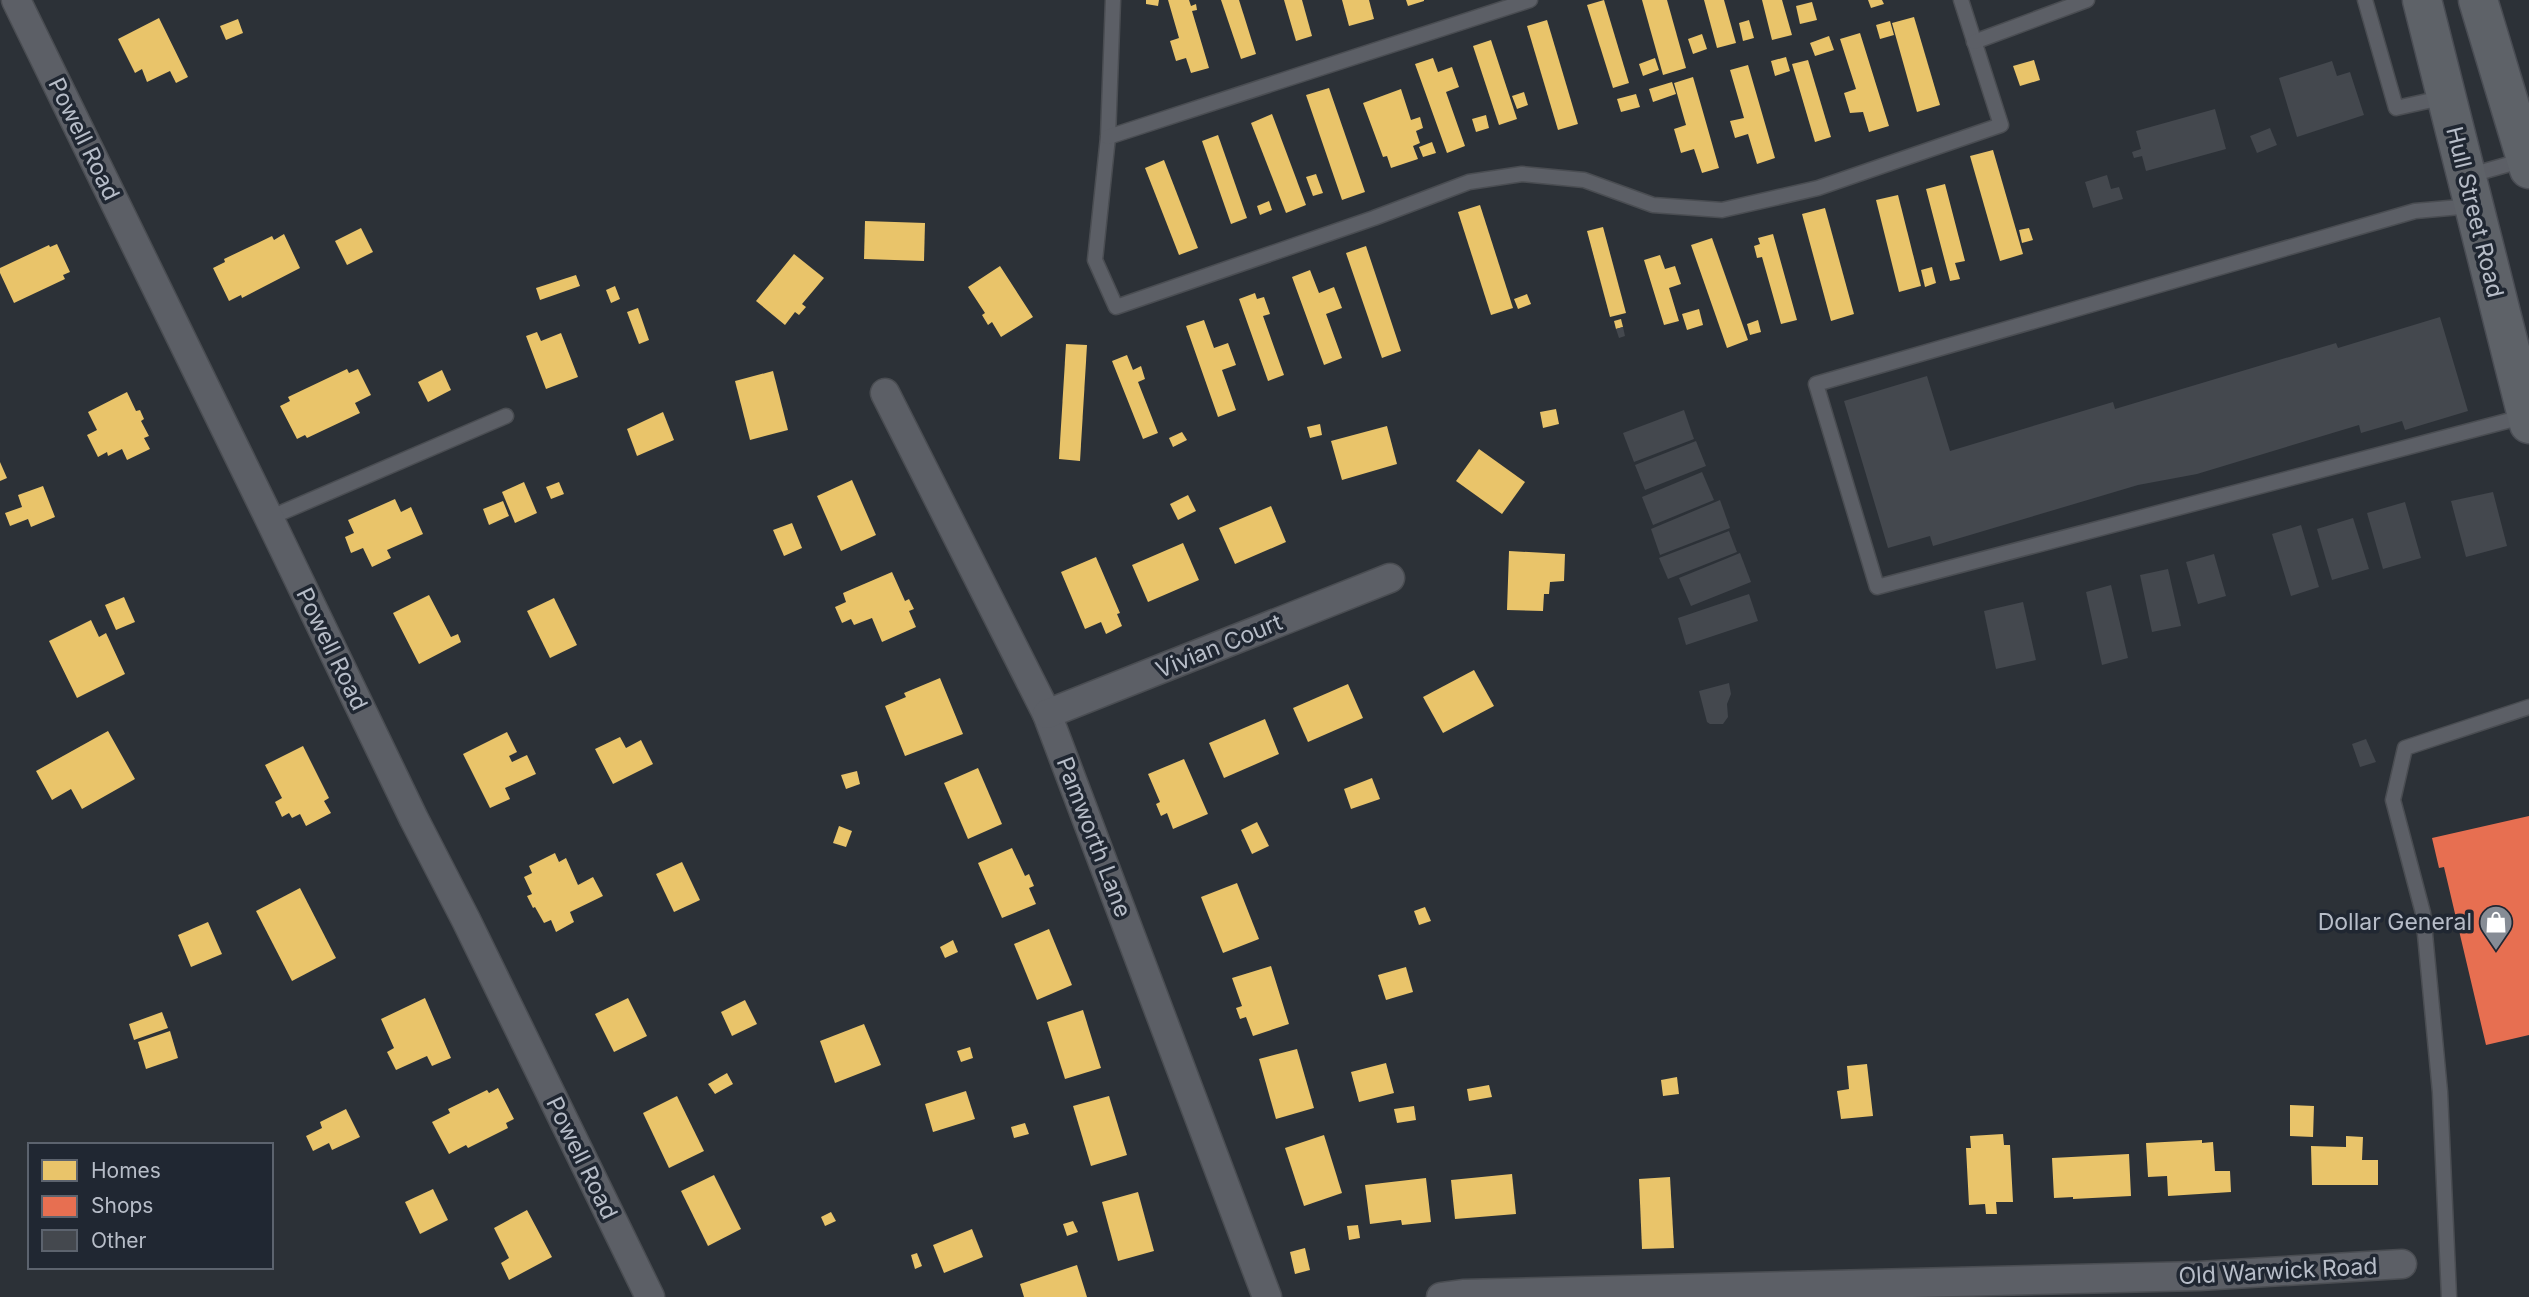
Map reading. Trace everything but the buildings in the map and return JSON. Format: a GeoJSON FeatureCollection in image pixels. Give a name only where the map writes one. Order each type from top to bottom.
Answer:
{"type":"FeatureCollection","features":[{"type":"Feature","properties":{"kind":"main road","name":"Hull Street Road"},"geometry":{"type":"LineString","coordinates":[[2422,0],[2528,420]]}},
{"type":"Feature","properties":{"kind":"main road"},"geometry":{"type":"LineString","coordinates":[[2478,0],[2527,164]]}},
{"type":"Feature","properties":{"kind":"street","name":"Powell Road"},"geometry":{"type":"LineString","coordinates":[[16,0],[414,819],[650,1297]]}},
{"type":"Feature","properties":{"kind":"street","name":"Pamworth Lane"},"geometry":{"type":"LineString","coordinates":[[885,393],[1047,714],[1266,1297]]}},
{"type":"Feature","properties":{"kind":"street","name":"Vivian Court"},"geometry":{"type":"LineString","coordinates":[[1047,714],[1390,578]]}},
{"type":"Feature","properties":{"kind":"street","name":"Old Warwick Road"},"geometry":{"type":"LineString","coordinates":[[1441,1297],[1463,1294],[1812,1292],[2199,1276],[2402,1264]]}},
{"type":"Feature","properties":{"kind":"lane"},"geometry":{"type":"LineString","coordinates":[[1114,0],[1108,137],[1095,260],[1116,307],[1374,218],[1469,182],[1522,174],[1584,180],[1653,205],[1722,210],[1818,188],[2001,125],[1961,0]]}},
{"type":"Feature","properties":{"kind":"lane"},"geometry":{"type":"LineString","coordinates":[[1108,137],[1530,0]]}},
{"type":"Feature","properties":{"kind":"lane"},"geometry":{"type":"LineString","coordinates":[[1974,42],[2071,3],[2087,0]]}},
{"type":"Feature","properties":{"kind":"lane"},"geometry":{"type":"LineString","coordinates":[[2365,0],[2396,108],[2446,97]]}},
{"type":"Feature","properties":{"kind":"lane"},"geometry":{"type":"LineString","coordinates":[[2527,164],[2470,191],[2415,211],[1816,384],[1878,587],[2528,420]]}},
{"type":"Feature","properties":{"kind":"lane"},"geometry":{"type":"LineString","coordinates":[[270,518],[506,416]]}},
{"type":"Feature","properties":{"kind":"lane"},"geometry":{"type":"LineString","coordinates":[[2449,1297],[2440,1092],[2423,913],[2393,800],[2405,748],[2529,707]]}},
{"type":"Feature","properties":{"kind":"place","name":"Dollar General"},"geometry":{"type":"Point","coordinates":[2496,952]}}]}
